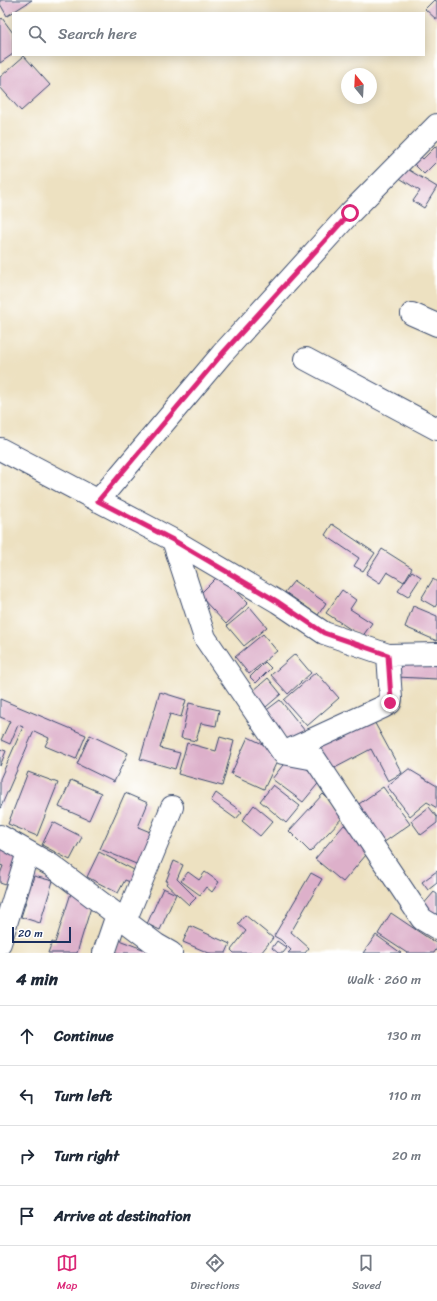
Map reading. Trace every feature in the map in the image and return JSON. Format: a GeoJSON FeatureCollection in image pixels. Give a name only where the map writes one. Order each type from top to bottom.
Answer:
{"type":"FeatureCollection","features":[{"type":"Feature","properties":{"kind":"street"},"geometry":{"type":"LineString","coordinates":[[98,501],[222,354],[350,213],[437,125]]}},
{"type":"Feature","properties":{"kind":"street"},"geometry":{"type":"LineString","coordinates":[[412,314],[437,325]]}},
{"type":"Feature","properties":{"kind":"street"},"geometry":{"type":"LineString","coordinates":[[306,359],[437,429]]}},
{"type":"Feature","properties":{"kind":"street"},"geometry":{"type":"LineString","coordinates":[[0,449],[173,540],[278,602],[324,633],[388,655],[437,654]]}},
{"type":"Feature","properties":{"kind":"street"},"geometry":{"type":"LineString","coordinates":[[173,540],[205,638],[283,753],[315,759],[422,919],[437,928]]}},
{"type":"Feature","properties":{"kind":"street"},"geometry":{"type":"LineString","coordinates":[[283,753],[390,703],[388,655]]}},
{"type":"Feature","properties":{"kind":"street"},"geometry":{"type":"LineString","coordinates":[[104,953],[172,807]]}},
{"type":"Feature","properties":{"kind":"street"},"geometry":{"type":"LineString","coordinates":[[0,836],[51,865],[157,945],[171,953]]}},
{"type":"Feature","properties":{"kind":"street"},"geometry":{"type":"LineString","coordinates":[[0,943],[28,852]]}},
{"type":"Feature","properties":{"kind":"building"},"geometry":{"type":"Polygon","coordinates":[[[0,0],[32,0],[7,16],[0,4],[0,0]]]}},
{"type":"Feature","properties":{"kind":"building"},"geometry":{"type":"Polygon","coordinates":[[[434,0],[437,1],[437,20],[425,9],[434,0]]]}},
{"type":"Feature","properties":{"kind":"building"},"geometry":{"type":"Polygon","coordinates":[[[2,18],[12,32],[12,55],[0,63],[0,20],[2,18]]]}},
{"type":"Feature","properties":{"kind":"building"},"geometry":{"type":"Polygon","coordinates":[[[24,56],[50,85],[21,111],[0,87],[0,77],[24,56]]]}},
{"type":"Feature","properties":{"kind":"building"},"geometry":{"type":"Polygon","coordinates":[[[437,145],[437,161],[424,174],[412,162],[419,155],[423,159],[437,145]]]}},
{"type":"Feature","properties":{"kind":"building"},"geometry":{"type":"Polygon","coordinates":[[[404,167],[437,187],[424,208],[413,201],[420,191],[398,177],[404,167]]]}},
{"type":"Feature","properties":{"kind":"building"},"geometry":{"type":"Polygon","coordinates":[[[332,524],[375,553],[363,571],[354,566],[359,558],[325,535],[332,524]]]}},
{"type":"Feature","properties":{"kind":"building"},"geometry":{"type":"Polygon","coordinates":[[[382,549],[412,568],[404,582],[387,572],[380,583],[366,574],[382,549]]]}},
{"type":"Feature","properties":{"kind":"building"},"geometry":{"type":"Polygon","coordinates":[[[412,571],[421,577],[408,597],[398,591],[412,571]]]}},
{"type":"Feature","properties":{"kind":"building"},"geometry":{"type":"Polygon","coordinates":[[[220,574],[248,603],[226,624],[199,595],[220,574]]]}},
{"type":"Feature","properties":{"kind":"building"},"geometry":{"type":"Polygon","coordinates":[[[433,579],[437,582],[437,604],[435,607],[421,599],[433,579]]]}},
{"type":"Feature","properties":{"kind":"building"},"geometry":{"type":"Polygon","coordinates":[[[294,581],[326,603],[318,615],[285,592],[294,581]]]}},
{"type":"Feature","properties":{"kind":"building"},"geometry":{"type":"Polygon","coordinates":[[[342,590],[356,600],[350,609],[372,623],[362,637],[326,613],[342,590]]]}},
{"type":"Feature","properties":{"kind":"building"},"geometry":{"type":"Polygon","coordinates":[[[413,606],[437,616],[437,641],[405,627],[413,606]]]}},
{"type":"Feature","properties":{"kind":"building"},"geometry":{"type":"Polygon","coordinates":[[[250,607],[267,627],[244,646],[227,626],[250,607]]]}},
{"type":"Feature","properties":{"kind":"building"},"geometry":{"type":"Polygon","coordinates":[[[263,634],[277,651],[249,674],[235,657],[263,634]]]}},
{"type":"Feature","properties":{"kind":"building"},"geometry":{"type":"Polygon","coordinates":[[[295,654],[311,673],[288,694],[271,675],[295,654]]]}},
{"type":"Feature","properties":{"kind":"building"},"geometry":{"type":"Polygon","coordinates":[[[398,661],[437,663],[437,679],[397,677],[398,661]]]}},
{"type":"Feature","properties":{"kind":"building"},"geometry":{"type":"Polygon","coordinates":[[[265,662],[271,668],[256,683],[250,677],[265,662]]]}},
{"type":"Feature","properties":{"kind":"building"},"geometry":{"type":"Polygon","coordinates":[[[316,672],[339,698],[307,726],[284,700],[316,672]]]}},
{"type":"Feature","properties":{"kind":"building"},"geometry":{"type":"Polygon","coordinates":[[[268,678],[281,694],[266,707],[253,691],[268,678]]]}},
{"type":"Feature","properties":{"kind":"building"},"geometry":{"type":"Polygon","coordinates":[[[160,692],[186,700],[181,717],[170,714],[160,748],[180,753],[175,769],[140,759],[160,692]]]}},
{"type":"Feature","properties":{"kind":"building"},"geometry":{"type":"Polygon","coordinates":[[[0,699],[86,735],[76,759],[45,746],[49,738],[34,731],[0,809],[0,779],[23,727],[18,725],[10,744],[1,740],[10,721],[0,717],[0,699]]]}},
{"type":"Feature","properties":{"kind":"building"},"geometry":{"type":"Polygon","coordinates":[[[280,700],[305,731],[289,743],[264,712],[280,700]]]}},
{"type":"Feature","properties":{"kind":"building"},"geometry":{"type":"Polygon","coordinates":[[[189,703],[219,710],[216,726],[201,723],[196,741],[181,738],[189,703]]]}},
{"type":"Feature","properties":{"kind":"building"},"geometry":{"type":"Polygon","coordinates":[[[371,716],[402,773],[388,781],[371,749],[331,770],[317,745],[371,716]]]}},
{"type":"Feature","properties":{"kind":"building"},"geometry":{"type":"Polygon","coordinates":[[[90,735],[128,753],[114,782],[77,764],[90,735]]]}},
{"type":"Feature","properties":{"kind":"building"},"geometry":{"type":"Polygon","coordinates":[[[220,737],[234,741],[222,786],[178,774],[187,743],[216,751],[220,737]]]}},
{"type":"Feature","properties":{"kind":"building"},"geometry":{"type":"Polygon","coordinates":[[[248,737],[281,753],[264,789],[231,774],[248,737]]]}},
{"type":"Feature","properties":{"kind":"building"},"geometry":{"type":"Polygon","coordinates":[[[0,749],[6,751],[0,766],[0,749]]]}},
{"type":"Feature","properties":{"kind":"building"},"geometry":{"type":"Polygon","coordinates":[[[290,756],[321,780],[303,802],[272,779],[290,756]]]}},
{"type":"Feature","properties":{"kind":"building"},"geometry":{"type":"Polygon","coordinates":[[[410,768],[410,770],[437,786],[437,808],[427,802],[410,816],[387,786],[410,768]]]}},
{"type":"Feature","properties":{"kind":"building"},"geometry":{"type":"Polygon","coordinates":[[[28,772],[58,783],[37,836],[8,824],[28,772]]]}},
{"type":"Feature","properties":{"kind":"building"},"geometry":{"type":"Polygon","coordinates":[[[71,780],[101,793],[89,820],[59,807],[71,780]]]}},
{"type":"Feature","properties":{"kind":"building"},"geometry":{"type":"Polygon","coordinates":[[[273,785],[300,806],[286,823],[260,801],[273,785]]]}},
{"type":"Feature","properties":{"kind":"building"},"geometry":{"type":"Polygon","coordinates":[[[383,787],[410,824],[383,843],[356,806],[383,787]]]}},
{"type":"Feature","properties":{"kind":"building"},"geometry":{"type":"Polygon","coordinates":[[[125,793],[148,803],[138,827],[155,834],[141,866],[100,849],[125,793]]]}},
{"type":"Feature","properties":{"kind":"building"},"geometry":{"type":"Polygon","coordinates":[[[216,793],[242,812],[236,819],[211,801],[216,793]]]}},
{"type":"Feature","properties":{"kind":"building"},"geometry":{"type":"Polygon","coordinates":[[[323,794],[345,815],[310,852],[289,831],[323,794]]]}},
{"type":"Feature","properties":{"kind":"building"},"geometry":{"type":"Polygon","coordinates":[[[254,805],[273,821],[260,836],[242,821],[254,805]]]}},
{"type":"Feature","properties":{"kind":"building"},"geometry":{"type":"Polygon","coordinates":[[[429,807],[437,817],[437,823],[421,835],[411,821],[429,807]]]}},
{"type":"Feature","properties":{"kind":"building"},"geometry":{"type":"Polygon","coordinates":[[[53,822],[82,837],[70,860],[42,845],[53,822]]]}},
{"type":"Feature","properties":{"kind":"building"},"geometry":{"type":"Polygon","coordinates":[[[344,825],[372,848],[343,882],[315,859],[344,825]]]}},
{"type":"Feature","properties":{"kind":"building"},"geometry":{"type":"Polygon","coordinates":[[[0,845],[23,852],[11,887],[0,883],[0,874],[3,866],[0,865],[0,845]]]}},
{"type":"Feature","properties":{"kind":"building"},"geometry":{"type":"Polygon","coordinates":[[[99,852],[140,873],[135,884],[125,880],[118,893],[87,877],[99,852]]]}},
{"type":"Feature","properties":{"kind":"building"},"geometry":{"type":"Polygon","coordinates":[[[174,861],[183,865],[177,879],[196,898],[189,905],[166,884],[174,861]]]}},
{"type":"Feature","properties":{"kind":"building"},"geometry":{"type":"Polygon","coordinates":[[[437,871],[437,883],[428,890],[422,882],[437,871]]]}},
{"type":"Feature","properties":{"kind":"building"},"geometry":{"type":"Polygon","coordinates":[[[188,872],[199,880],[205,872],[219,882],[212,892],[206,887],[200,895],[181,881],[188,872]]]}},
{"type":"Feature","properties":{"kind":"building"},"geometry":{"type":"Polygon","coordinates":[[[311,873],[322,879],[291,932],[309,948],[305,953],[288,953],[291,950],[281,940],[274,936],[311,873]]]}},
{"type":"Feature","properties":{"kind":"building"},"geometry":{"type":"Polygon","coordinates":[[[34,876],[53,881],[40,923],[21,917],[34,876]]]}},
{"type":"Feature","properties":{"kind":"building"},"geometry":{"type":"Polygon","coordinates":[[[163,888],[176,894],[160,930],[147,924],[163,888]]]}},
{"type":"Feature","properties":{"kind":"building"},"geometry":{"type":"Polygon","coordinates":[[[72,890],[92,904],[77,953],[48,953],[52,942],[55,943],[72,890]]]}},
{"type":"Feature","properties":{"kind":"building"},"geometry":{"type":"Polygon","coordinates":[[[434,892],[437,894],[437,919],[422,906],[434,892]]]}},
{"type":"Feature","properties":{"kind":"building"},"geometry":{"type":"Polygon","coordinates":[[[391,913],[437,944],[437,948],[434,953],[407,953],[378,934],[391,913]]]}},
{"type":"Feature","properties":{"kind":"building"},"geometry":{"type":"Polygon","coordinates":[[[245,915],[273,938],[261,953],[234,953],[231,950],[246,931],[238,924],[245,915]]]}},
{"type":"Feature","properties":{"kind":"building"},"geometry":{"type":"Polygon","coordinates":[[[190,926],[230,944],[226,953],[209,953],[183,942],[190,926]]]}},
{"type":"Feature","properties":{"kind":"building"},"geometry":{"type":"Polygon","coordinates":[[[376,935],[401,953],[363,953],[376,935]]]}},
{"type":"Feature","properties":{"kind":"building"},"geometry":{"type":"Polygon","coordinates":[[[119,940],[153,953],[114,953],[119,940]]]}},
{"type":"Feature","properties":{"kind":"building"},"geometry":{"type":"Polygon","coordinates":[[[277,941],[287,948],[283,953],[278,953],[272,948],[277,941]]]}},
{"type":"Feature","properties":{"kind":"route"},"geometry":{"type":"LineString","coordinates":[[350,213],[222,354],[98,501],[173,540],[278,602],[324,633],[388,655],[390,703]]}}]}
